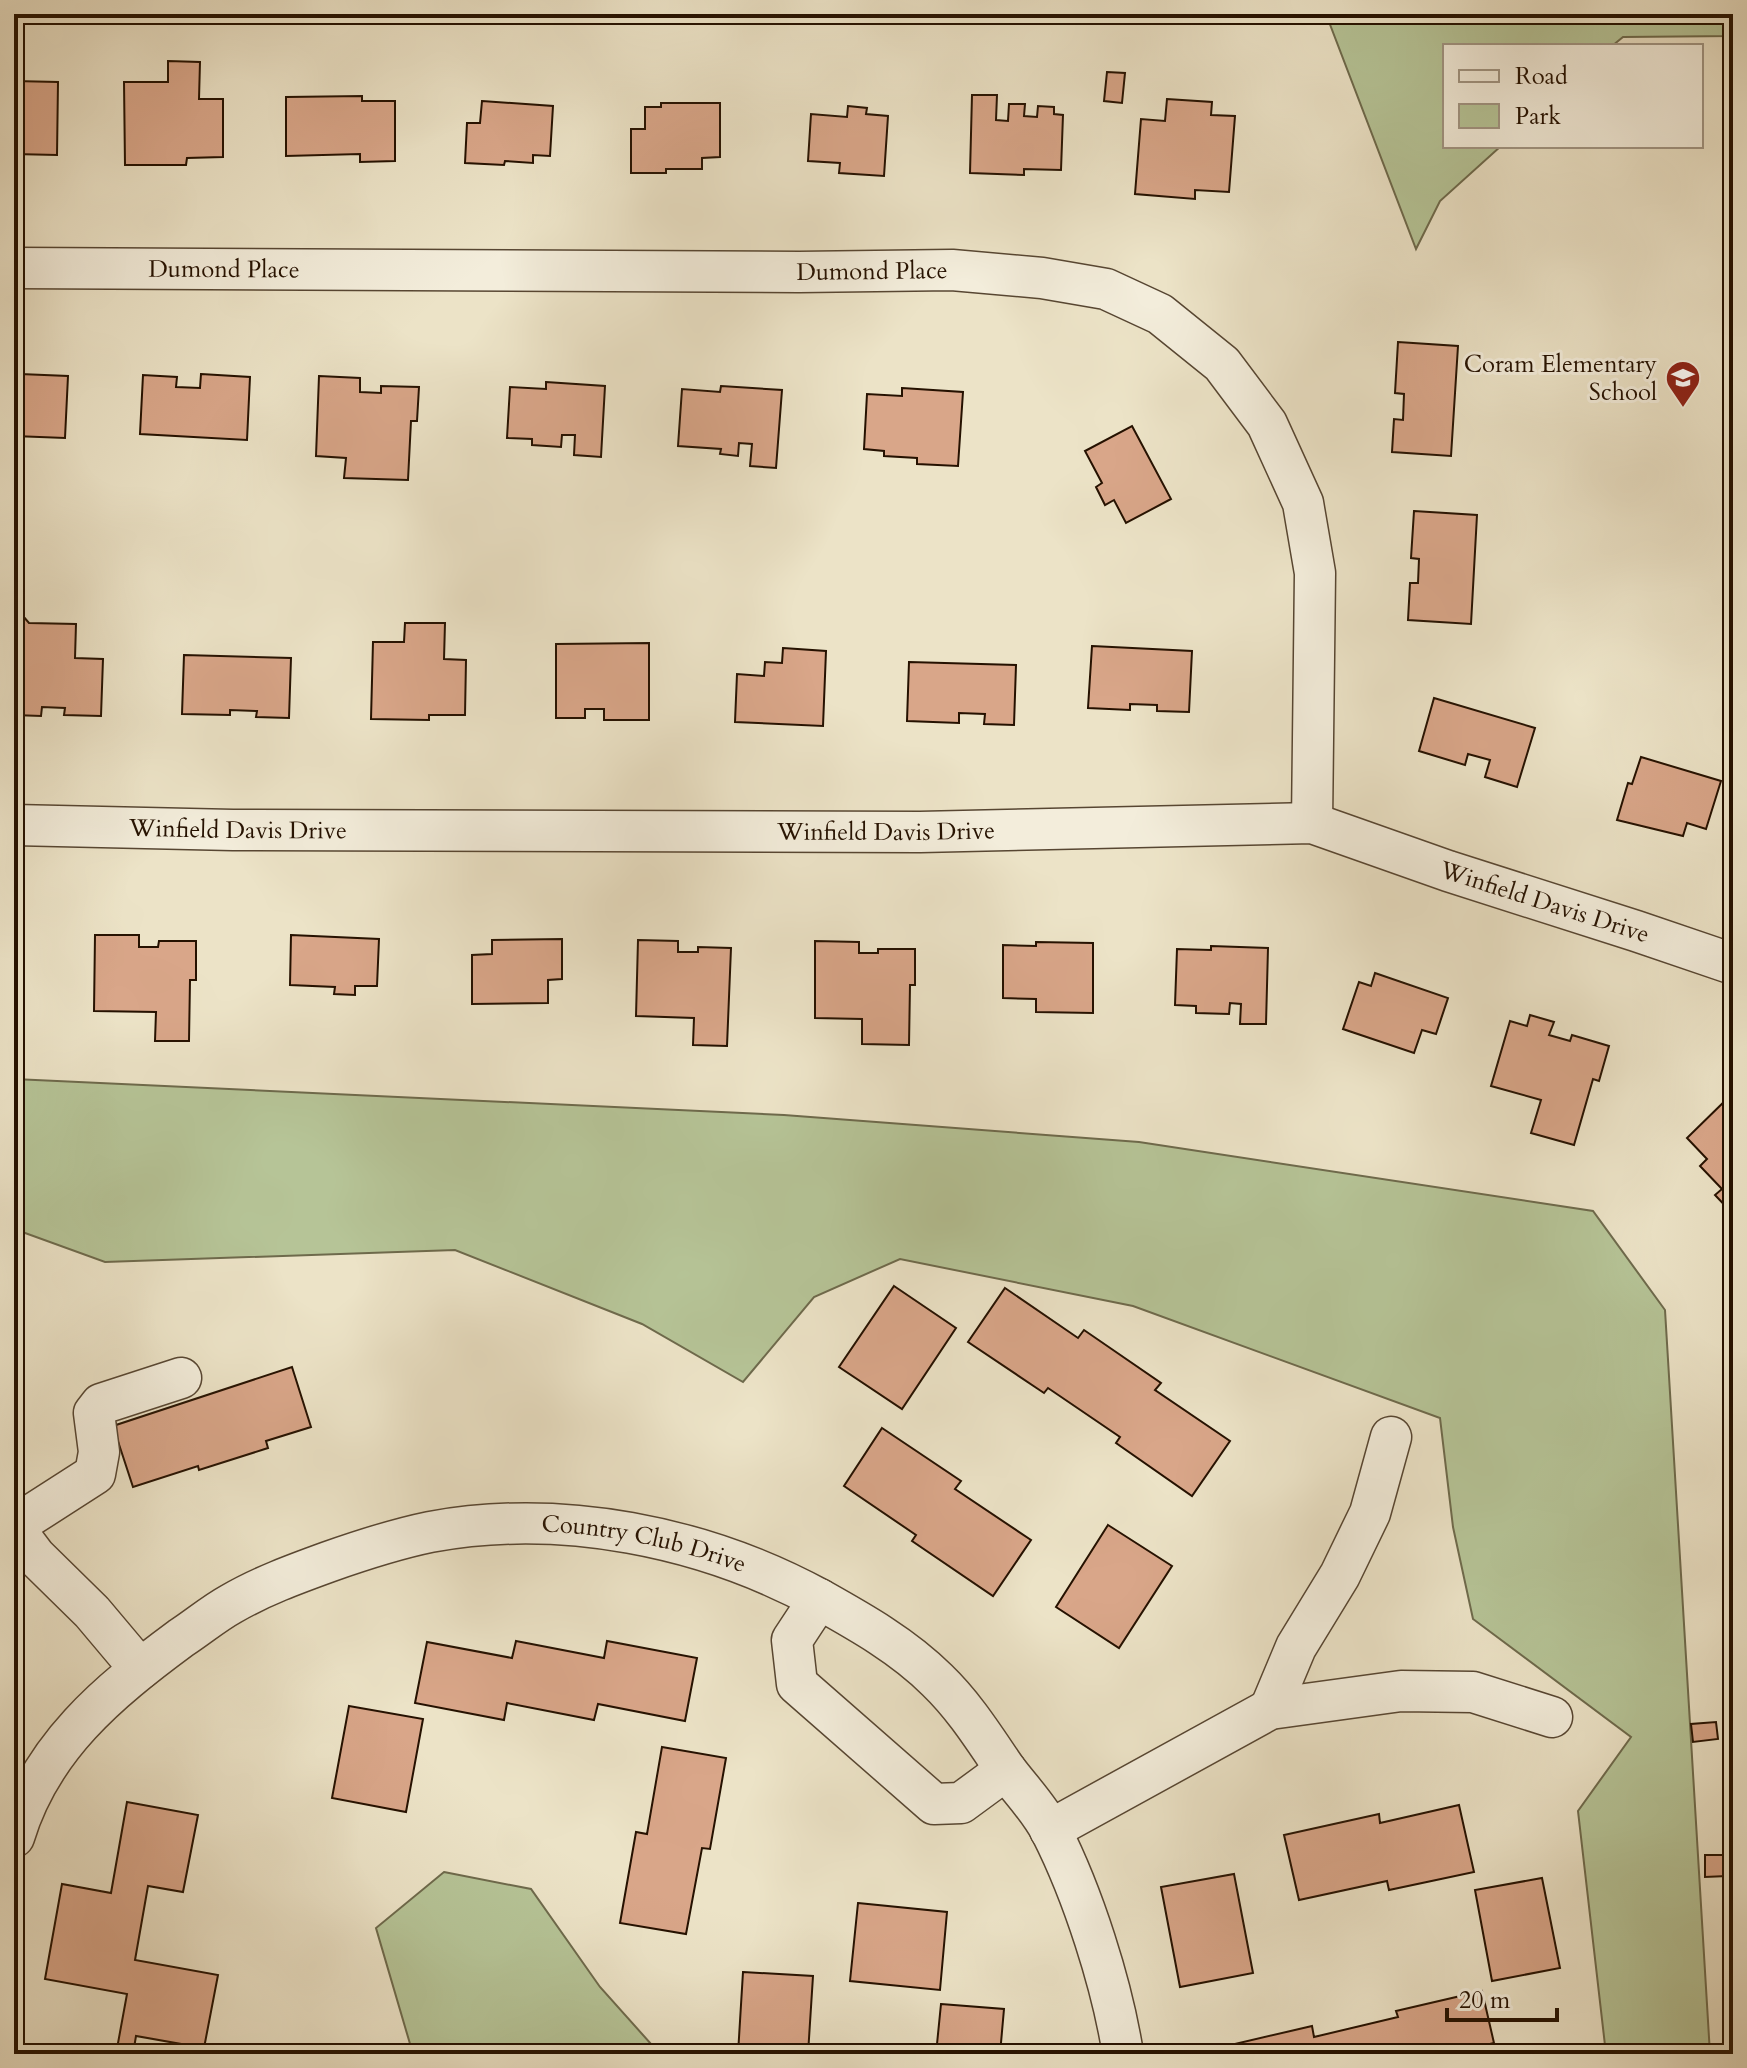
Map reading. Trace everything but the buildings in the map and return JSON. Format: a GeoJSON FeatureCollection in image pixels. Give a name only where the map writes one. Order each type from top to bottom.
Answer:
{"type":"FeatureCollection","features":[{"type":"Feature","properties":{"kind":"street","name":"Dumond Place"},"geometry":{"type":"LineString","coordinates":[[14,268],[952,270],[1042,278],[1106,289],[1160,314],[1222,364],[1267,424],[1303,503],[1315,573],[1312,823]]}},
{"type":"Feature","properties":{"kind":"street","name":"Winfield Davis Drive"},"geometry":{"type":"LineString","coordinates":[[14,825],[249,830],[920,832],[1312,823],[1733,964]]}},
{"type":"Feature","properties":{"kind":"street"},"geometry":{"type":"LineString","coordinates":[[140,1669],[92,1612],[35,1556],[14,1527],[95,1474],[99,1452],[94,1413],[101,1404],[181,1378]]}},
{"type":"Feature","properties":{"kind":"street"},"geometry":{"type":"LineString","coordinates":[[1270,1709],[1296,1647],[1340,1575],[1370,1513],[1391,1437]]}},
{"type":"Feature","properties":{"kind":"street","name":"Country Club Drive"},"geometry":{"type":"LineString","coordinates":[[14,1837],[28,1796],[62,1743],[100,1704],[140,1669],[212,1615],[290,1576],[406,1537],[477,1526],[574,1526],[668,1540],[729,1557],[790,1583],[862,1622],[935,1677],[965,1709],[1050,1830],[1101,1962],[1123,2054]]}},
{"type":"Feature","properties":{"kind":"street"},"geometry":{"type":"LineString","coordinates":[[819,1599],[792,1640],[797,1684],[934,1804],[961,1803],[1006,1770]]}},
{"type":"Feature","properties":{"kind":"street"},"geometry":{"type":"LineString","coordinates":[[1050,1830],[1270,1709],[1401,1691],[1473,1692],[1552,1717]]}},
{"type":"Feature","properties":{"kind":"green space"},"geometry":{"type":"Polygon","coordinates":[[[1326,14],[1733,14],[1733,36],[1623,37],[1614,44],[1443,44],[1443,148],[1499,148],[1440,201],[1416,249],[1326,14]]]}},
{"type":"Feature","properties":{"kind":"green space"},"geometry":{"type":"Polygon","coordinates":[[[14,1079],[784,1115],[1139,1142],[1593,1211],[1665,1310],[1710,2054],[1606,2054],[1578,1811],[1631,1737],[1473,1619],[1453,1527],[1440,1418],[1133,1306],[900,1259],[814,1297],[743,1382],[642,1324],[455,1250],[105,1262],[14,1229],[14,1079]]]}},
{"type":"Feature","properties":{"kind":"green space"},"geometry":{"type":"Polygon","coordinates":[[[444,1872],[531,1889],[600,1987],[660,2054],[413,2054],[376,1928],[444,1872]]]}},
{"type":"Feature","properties":{"kind":"place","name":"Coram Elementary School"},"geometry":{"type":"Point","coordinates":[1683,409]}}]}
